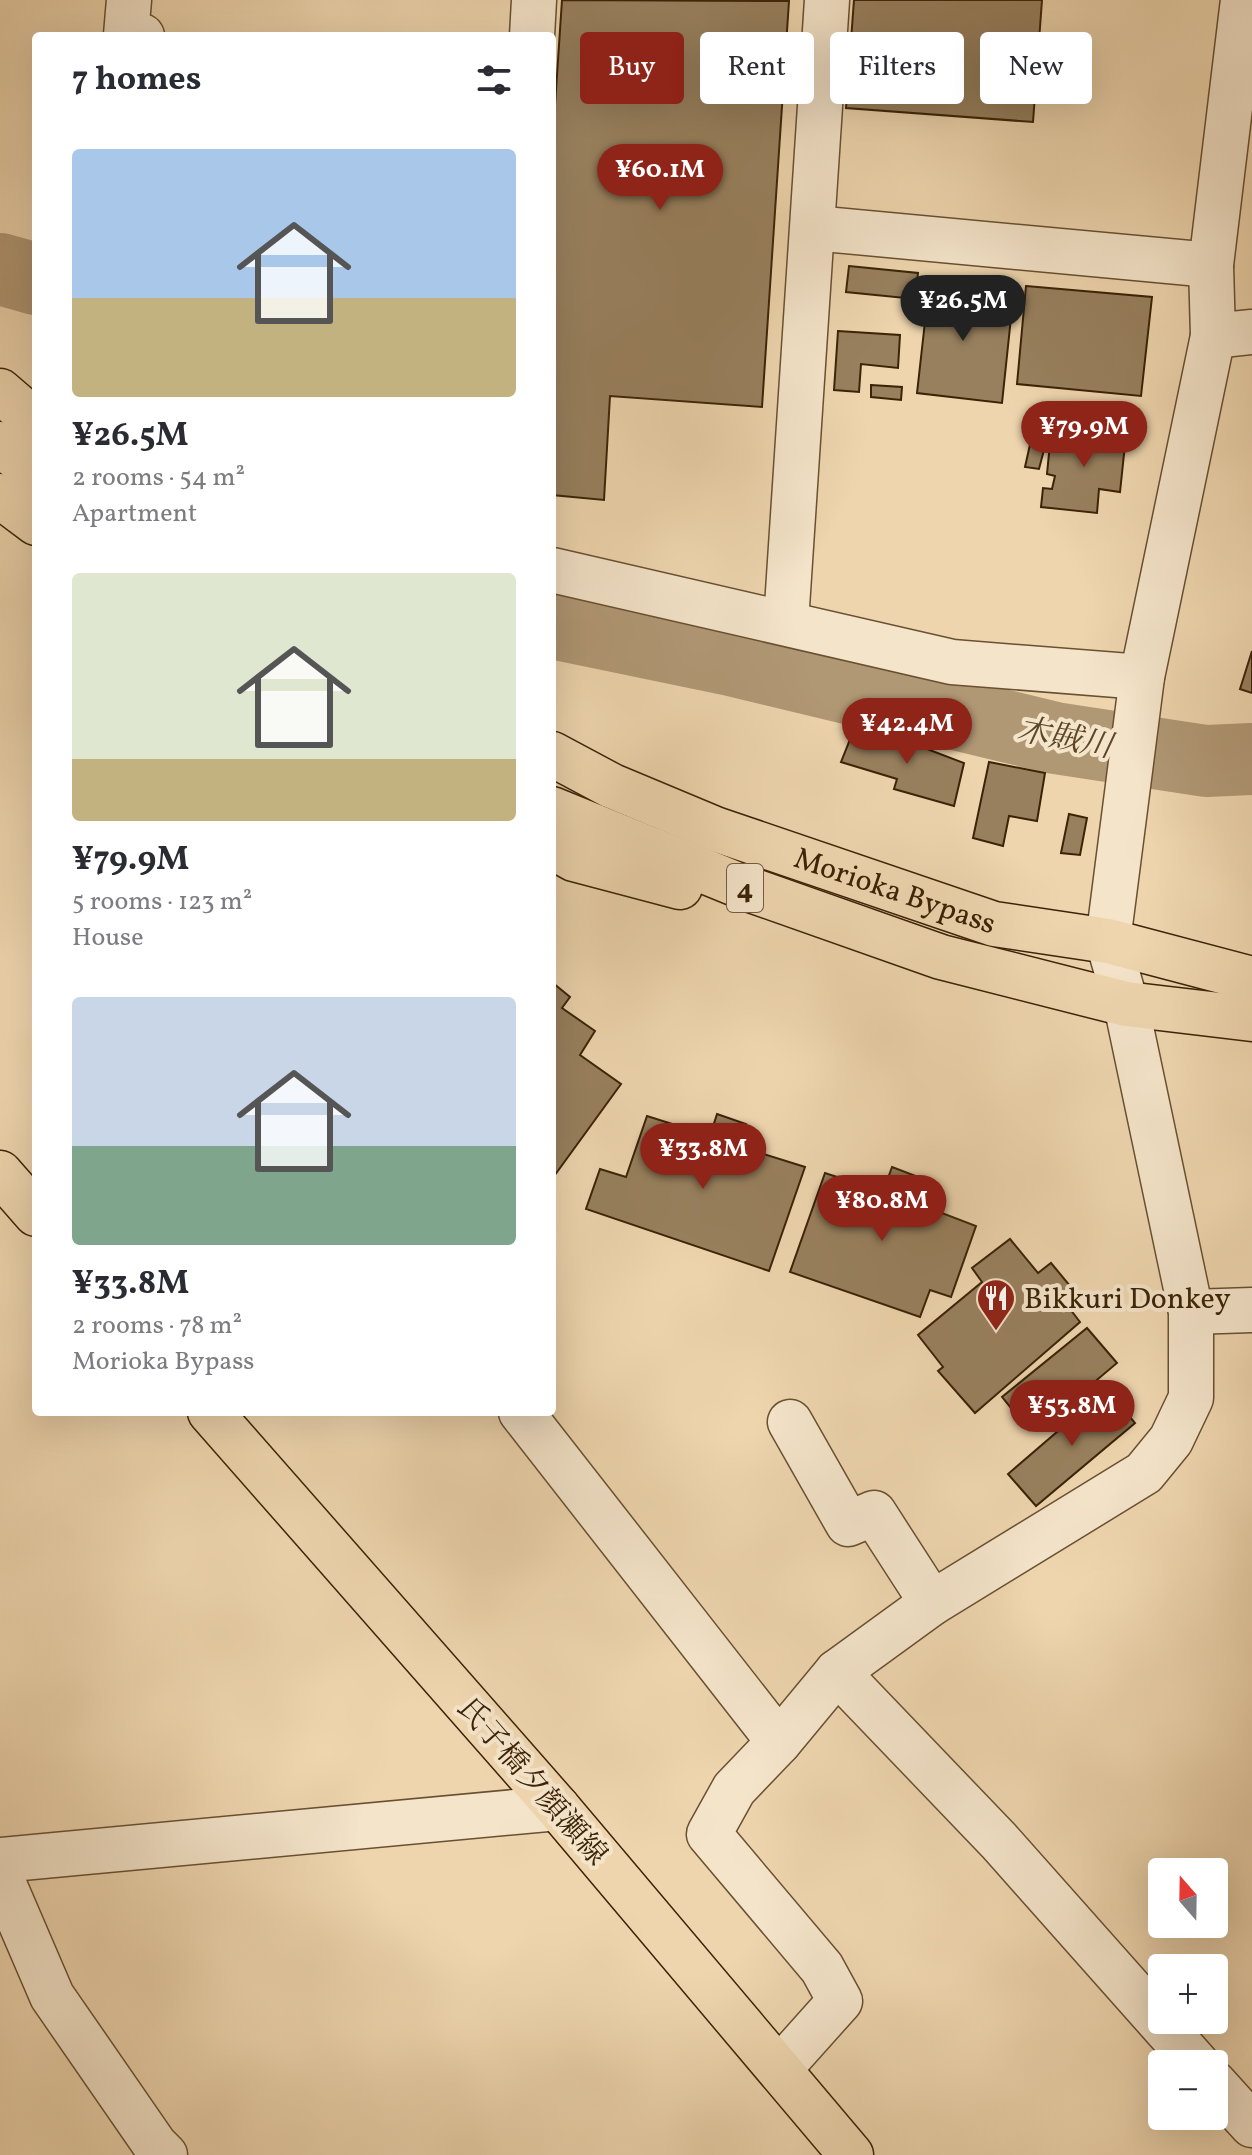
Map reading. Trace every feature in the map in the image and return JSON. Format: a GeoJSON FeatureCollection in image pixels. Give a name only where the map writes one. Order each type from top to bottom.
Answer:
{"type":"FeatureCollection","features":[{"type":"Feature","properties":{"kind":"main road"},"geometry":{"type":"LineString","coordinates":[[0,391],[32,419]]}},
{"type":"Feature","properties":{"kind":"main road"},"geometry":{"type":"LineString","coordinates":[[0,444],[32,470]]}},
{"type":"Feature","properties":{"kind":"main road"},"geometry":{"type":"LineString","coordinates":[[0,496],[32,520]]}},
{"type":"Feature","properties":{"kind":"main road","name":"Morioka Bypass"},"geometry":{"type":"LineString","coordinates":[[556,756],[612,786],[715,829],[994,924],[1108,941],[1252,979]]}},
{"type":"Feature","properties":{"kind":"main road","name":"Morioka Bypass"},"geometry":{"type":"LineString","coordinates":[[556,811],[748,889],[941,957],[1126,1004],[1252,1019]]}},
{"type":"Feature","properties":{"kind":"main road"},"geometry":{"type":"LineString","coordinates":[[556,849],[574,859],[941,957]]}},
{"type":"Feature","properties":{"kind":"main road"},"geometry":{"type":"LineString","coordinates":[[0,1173],[32,1209]]}},
{"type":"Feature","properties":{"kind":"main road","name":"氏子橋夕顔瀬線"},"geometry":{"type":"LineString","coordinates":[[214,1416],[558,1808],[851,2155]]}},
{"type":"Feature","properties":{"kind":"street"},"geometry":{"type":"LineString","coordinates":[[126,32],[129,0]]}},
{"type":"Feature","properties":{"kind":"street"},"geometry":{"type":"LineString","coordinates":[[532,32],[534,0]]}},
{"type":"Feature","properties":{"kind":"street"},"geometry":{"type":"LineString","coordinates":[[786,622],[827,0]]}},
{"type":"Feature","properties":{"kind":"street"},"geometry":{"type":"LineString","coordinates":[[780,2068],[840,2001],[822,1968],[709,1834],[734,1789],[779,1742],[837,1672],[932,1603],[1144,1473],[1171,1440],[1191,1398],[1191,1312],[1126,1004],[1108,941],[1140,697],[1232,334],[1211,265],[1243,0]]}},
{"type":"Feature","properties":{"kind":"street"},"geometry":{"type":"LineString","coordinates":[[813,228],[1211,265]]}},
{"type":"Feature","properties":{"kind":"street"},"geometry":{"type":"LineString","coordinates":[[556,571],[952,662],[1140,697]]}},
{"type":"Feature","properties":{"kind":"street"},"geometry":{"type":"LineString","coordinates":[[1191,1312],[1252,1310]]}},
{"type":"Feature","properties":{"kind":"street"},"geometry":{"type":"LineString","coordinates":[[524,1416],[779,1742]]}},
{"type":"Feature","properties":{"kind":"street"},"geometry":{"type":"LineString","coordinates":[[790,1422],[848,1524],[874,1513],[932,1603]]}},
{"type":"Feature","properties":{"kind":"street"},"geometry":{"type":"LineString","coordinates":[[837,1672],[999,1841],[1185,2050]]}},
{"type":"Feature","properties":{"kind":"street"},"geometry":{"type":"LineString","coordinates":[[0,1860],[558,1808]]}},
{"type":"Feature","properties":{"kind":"street"},"geometry":{"type":"LineString","coordinates":[[0,1875],[52,1996],[165,2155]]}},
{"type":"Feature","properties":{"kind":"street"},"geometry":{"type":"LineString","coordinates":[[1228,2098],[1252,2125]]}},
{"type":"Feature","properties":{"kind":"building"},"geometry":{"type":"Polygon","coordinates":[[[562,0],[789,1],[787,32],[700,32],[700,104],[782,104],[762,407],[610,396],[604,500],[556,495],[556,90],[562,0]]]}},
{"type":"Feature","properties":{"kind":"building"},"geometry":{"type":"Polygon","coordinates":[[[854,0],[1042,0],[1040,32],[980,32],[980,104],[1034,104],[1033,122],[846,108],[846,104],[964,104],[964,32],[852,32],[854,0]]]}},
{"type":"Feature","properties":{"kind":"building"},"geometry":{"type":"Polygon","coordinates":[[[849,266],[918,273],[915,299],[846,292],[849,266]]]}},
{"type":"Feature","properties":{"kind":"building"},"geometry":{"type":"Polygon","coordinates":[[[930,277],[982,281],[979,304],[1012,308],[1002,403],[917,393],[930,277]]]}},
{"type":"Feature","properties":{"kind":"building"},"geometry":{"type":"Polygon","coordinates":[[[1026,286],[1152,297],[1141,396],[1017,384],[1026,286]]]}},
{"type":"Feature","properties":{"kind":"building"},"geometry":{"type":"Polygon","coordinates":[[[838,331],[900,335],[898,368],[861,364],[859,392],[834,390],[838,331]]]}},
{"type":"Feature","properties":{"kind":"building"},"geometry":{"type":"Polygon","coordinates":[[[871,385],[902,387],[901,400],[871,397],[871,385]]]}},
{"type":"Feature","properties":{"kind":"building"},"geometry":{"type":"Polygon","coordinates":[[[1060,427],[1126,435],[1120,492],[1099,489],[1097,513],[1041,507],[1043,488],[1052,489],[1055,476],[1047,474],[1050,443],[1059,443],[1060,427]]]}},
{"type":"Feature","properties":{"kind":"building"},"geometry":{"type":"Polygon","coordinates":[[[1031,440],[1046,442],[1039,469],[1025,467],[1031,440]]]}},
{"type":"Feature","properties":{"kind":"building"},"geometry":{"type":"Polygon","coordinates":[[[1252,651],[1252,693],[1240,689],[1252,651]]]}},
{"type":"Feature","properties":{"kind":"building"},"geometry":{"type":"Polygon","coordinates":[[[853,732],[914,744],[964,763],[954,806],[894,789],[897,779],[841,762],[853,732]]]}},
{"type":"Feature","properties":{"kind":"building"},"geometry":{"type":"Polygon","coordinates":[[[989,762],[1045,773],[1037,821],[1009,816],[1003,846],[973,838],[989,762]]]}},
{"type":"Feature","properties":{"kind":"building"},"geometry":{"type":"Polygon","coordinates":[[[1069,814],[1087,818],[1080,855],[1061,853],[1069,814]]]}},
{"type":"Feature","properties":{"kind":"building"},"geometry":{"type":"Polygon","coordinates":[[[556,985],[570,997],[562,1008],[595,1031],[580,1055],[621,1084],[556,1173],[556,985]]]}},
{"type":"Feature","properties":{"kind":"building"},"geometry":{"type":"Polygon","coordinates":[[[717,1114],[746,1124],[738,1146],[805,1167],[769,1271],[586,1209],[600,1169],[626,1177],[647,1116],[710,1136],[717,1114]]]}},
{"type":"Feature","properties":{"kind":"building"},"geometry":{"type":"Polygon","coordinates":[[[892,1167],[921,1178],[913,1202],[976,1226],[951,1297],[930,1290],[920,1317],[790,1272],[825,1173],[883,1192],[892,1167]]]}},
{"type":"Feature","properties":{"kind":"building"},"geometry":{"type":"Polygon","coordinates":[[[1010,1239],[1038,1273],[1051,1263],[1071,1287],[1060,1296],[1080,1322],[975,1413],[938,1371],[943,1367],[918,1335],[982,1282],[972,1268],[1010,1239]]]}},
{"type":"Feature","properties":{"kind":"building"},"geometry":{"type":"Polygon","coordinates":[[[1087,1328],[1117,1363],[1066,1406],[1063,1401],[1029,1430],[1002,1397],[1087,1328]]]}},
{"type":"Feature","properties":{"kind":"building"},"geometry":{"type":"Polygon","coordinates":[[[1107,1389],[1135,1423],[1036,1506],[1008,1474],[1107,1389]]]}},
{"type":"Feature","properties":{"kind":"waterway","name":"木賊川"},"geometry":{"type":"LineString","coordinates":[[0,269],[32,278]]}},
{"type":"Feature","properties":{"kind":"waterway","name":"木賊川"},"geometry":{"type":"LineString","coordinates":[[556,624],[731,660],[1055,738],[1206,761],[1252,759]]}},
{"type":"Feature","properties":{"kind":"place","name":"Bikkuri Donkey"},"geometry":{"type":"Point","coordinates":[996,1332]}}]}
